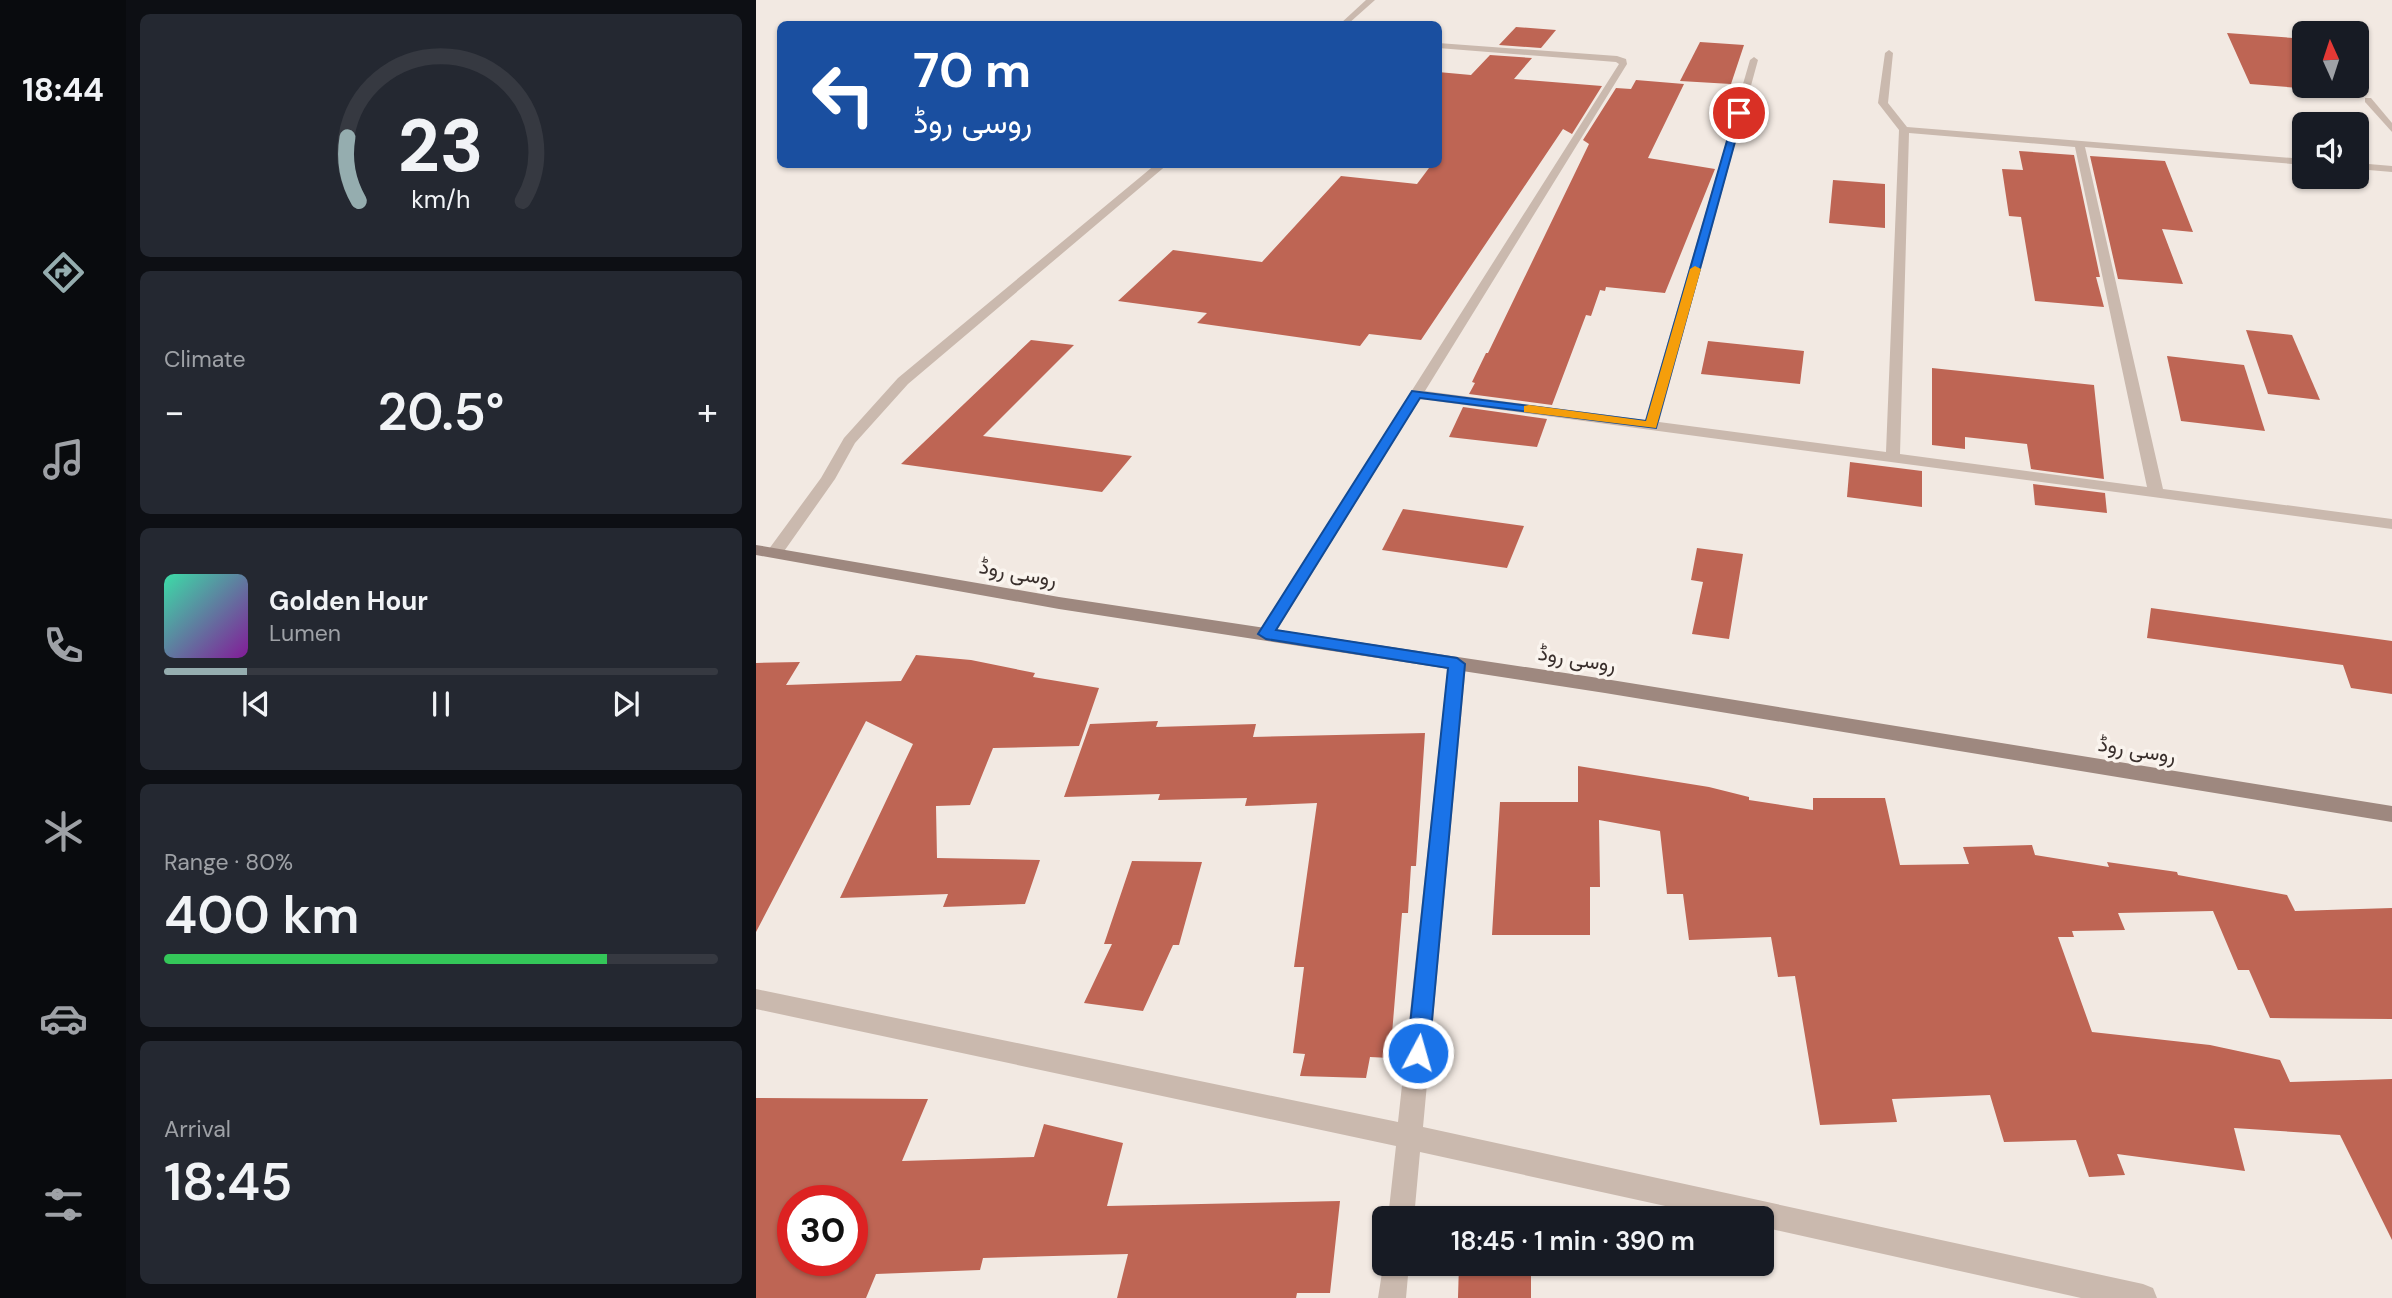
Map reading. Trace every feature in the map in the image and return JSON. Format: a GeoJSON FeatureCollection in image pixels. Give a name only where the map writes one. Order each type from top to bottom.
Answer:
{"type":"FeatureCollection","features":[{"type":"Feature","properties":{"kind":"main road","name":"روسی روڈ"},"geometry":{"type":"LineString","coordinates":[[765,552],[1059,603],[2392,814]]}},
{"type":"Feature","properties":{"kind":"street"},"geometry":{"type":"LineString","coordinates":[[1346,21],[1371,0]]}},
{"type":"Feature","properties":{"kind":"street"},"geometry":{"type":"LineString","coordinates":[[1266,634],[1623,64],[1623,61],[1617,59],[1442,45]]}},
{"type":"Feature","properties":{"kind":"street"},"geometry":{"type":"LineString","coordinates":[[1889,54],[1882,103],[1904,130],[1894,457]]}},
{"type":"Feature","properties":{"kind":"street"},"geometry":{"type":"LineString","coordinates":[[1651,425],[1754,60]]}},
{"type":"Feature","properties":{"kind":"street"},"geometry":{"type":"LineString","coordinates":[[2368,100],[2392,129]]}},
{"type":"Feature","properties":{"kind":"street"},"geometry":{"type":"LineString","coordinates":[[1904,130],[2292,161]]}},
{"type":"Feature","properties":{"kind":"street"},"geometry":{"type":"LineString","coordinates":[[2080,146],[2155,492]]}},
{"type":"Feature","properties":{"kind":"street"},"geometry":{"type":"LineString","coordinates":[[2369,167],[2392,169]]}},
{"type":"Feature","properties":{"kind":"street"},"geometry":{"type":"LineString","coordinates":[[765,552],[828,479],[849,441],[903,381],[1158,168]]}},
{"type":"Feature","properties":{"kind":"street"},"geometry":{"type":"LineString","coordinates":[[1416,394],[2392,524]]}},
{"type":"Feature","properties":{"kind":"street"},"geometry":{"type":"LineString","coordinates":[[1402,1206],[1457,664]]}},
{"type":"Feature","properties":{"kind":"street"},"geometry":{"type":"LineString","coordinates":[[756,999],[1410,1137],[2143,1298]]}},
{"type":"Feature","properties":{"kind":"street"},"geometry":{"type":"LineString","coordinates":[[1392,1298],[1394,1276]]}},
{"type":"Feature","properties":{"kind":"building"},"geometry":{"type":"Polygon","coordinates":[[[1516,27],[1556,30],[1541,48],[1499,45],[1516,27]]]}},
{"type":"Feature","properties":{"kind":"building"},"geometry":{"type":"Polygon","coordinates":[[[2227,33],[2292,38],[2292,87],[2250,84],[2227,33]]]}},
{"type":"Feature","properties":{"kind":"building"},"geometry":{"type":"Polygon","coordinates":[[[1700,42],[1744,45],[1731,84],[1680,81],[1700,42]]]}},
{"type":"Feature","properties":{"kind":"building"},"geometry":{"type":"Polygon","coordinates":[[[1490,55],[1532,58],[1514,79],[1602,86],[1572,134],[1563,129],[1421,340],[1369,334],[1360,346],[1197,323],[1207,313],[1118,301],[1173,250],[1262,262],[1341,176],[1417,184],[1429,168],[1442,168],[1442,72],[1471,75],[1490,55]]]}},
{"type":"Feature","properties":{"kind":"building"},"geometry":{"type":"Polygon","coordinates":[[[1636,80],[1684,84],[1648,158],[1715,169],[1665,293],[1606,287],[1605,291],[1600,290],[1591,316],[1586,315],[1552,405],[1469,394],[1475,383],[1472,382],[1589,144],[1583,140],[1616,88],[1631,89],[1636,80]]]}},
{"type":"Feature","properties":{"kind":"building"},"geometry":{"type":"Polygon","coordinates":[[[2019,151],[2074,155],[2104,307],[2035,301],[2021,217],[2009,216],[2002,169],[2023,170],[2019,151]]]}},
{"type":"Feature","properties":{"kind":"building"},"geometry":{"type":"Polygon","coordinates":[[[2090,156],[2165,161],[2193,232],[2162,229],[2183,284],[2118,279],[2090,156]]]}},
{"type":"Feature","properties":{"kind":"building"},"geometry":{"type":"Polygon","coordinates":[[[1833,180],[1885,184],[1885,228],[1829,223],[1833,180]]]}},
{"type":"Feature","properties":{"kind":"building"},"geometry":{"type":"Polygon","coordinates":[[[2246,330],[2292,335],[2320,400],[2268,394],[2246,330]]]}},
{"type":"Feature","properties":{"kind":"building"},"geometry":{"type":"Polygon","coordinates":[[[1031,340],[1074,345],[983,436],[1132,456],[1102,492],[901,464],[1031,340]]]}},
{"type":"Feature","properties":{"kind":"building"},"geometry":{"type":"Polygon","coordinates":[[[1708,341],[1804,351],[1800,384],[1701,374],[1708,341]]]}},
{"type":"Feature","properties":{"kind":"building"},"geometry":{"type":"Polygon","coordinates":[[[2167,356],[2244,365],[2265,431],[2181,421],[2167,356]]]}},
{"type":"Feature","properties":{"kind":"building"},"geometry":{"type":"Polygon","coordinates":[[[1932,368],[2094,385],[2104,479],[2031,469],[2027,444],[1965,437],[1965,449],[1932,445],[1932,368]]]}},
{"type":"Feature","properties":{"kind":"building"},"geometry":{"type":"Polygon","coordinates":[[[1463,407],[1547,419],[1537,447],[1449,437],[1463,407]]]}},
{"type":"Feature","properties":{"kind":"building"},"geometry":{"type":"Polygon","coordinates":[[[1850,462],[1922,471],[1922,507],[1847,497],[1850,462]]]}},
{"type":"Feature","properties":{"kind":"building"},"geometry":{"type":"Polygon","coordinates":[[[2033,484],[2105,493],[2107,513],[2035,505],[2033,484]]]}},
{"type":"Feature","properties":{"kind":"building"},"geometry":{"type":"Polygon","coordinates":[[[1403,509],[1524,526],[1507,568],[1382,550],[1403,509]]]}},
{"type":"Feature","properties":{"kind":"building"},"geometry":{"type":"Polygon","coordinates":[[[1697,548],[1743,554],[1729,639],[1692,634],[1703,582],[1691,580],[1697,548]]]}},
{"type":"Feature","properties":{"kind":"building"},"geometry":{"type":"Polygon","coordinates":[[[2151,608],[2392,641],[2392,694],[2351,688],[2343,665],[2147,638],[2151,608]]]}},
{"type":"Feature","properties":{"kind":"building"},"geometry":{"type":"Polygon","coordinates":[[[916,655],[971,660],[1035,673],[1033,677],[1099,688],[1079,746],[993,748],[970,805],[936,806],[937,858],[1040,860],[1025,904],[943,907],[948,894],[840,898],[913,744],[866,721],[756,932],[756,663],[800,662],[786,685],[901,681],[916,655]]]}},
{"type":"Feature","properties":{"kind":"building"},"geometry":{"type":"Polygon","coordinates":[[[1158,721],[1156,727],[1256,724],[1253,737],[1425,733],[1416,866],[1411,866],[1408,913],[1402,913],[1390,1058],[1370,1057],[1366,1078],[1300,1076],[1305,1054],[1293,1053],[1304,967],[1294,967],[1317,803],[1245,806],[1247,798],[1158,800],[1160,794],[1064,797],[1090,724],[1158,721]]]}},
{"type":"Feature","properties":{"kind":"building"},"geometry":{"type":"Polygon","coordinates":[[[1578,766],[1709,787],[1749,797],[1749,800],[1813,810],[1813,798],[1885,798],[1900,865],[1969,864],[1963,847],[2032,845],[2035,855],[2109,867],[2107,862],[2177,872],[2178,875],[2287,895],[2295,911],[2392,908],[2392,1019],[2270,1018],[2249,970],[2238,970],[2213,911],[2118,913],[2125,930],[2072,931],[2074,937],[2058,937],[2092,1032],[2210,1045],[2280,1060],[2290,1082],[2392,1079],[2392,1240],[2340,1135],[2234,1128],[2245,1171],[2117,1154],[2125,1175],[2089,1177],[2076,1140],[2004,1142],[1990,1095],[1892,1099],[1897,1122],[1820,1125],[1795,976],[1778,977],[1771,937],[1689,940],[1683,894],[1667,894],[1660,831],[1599,820],[1600,887],[1590,887],[1590,935],[1492,935],[1500,802],[1578,802],[1578,766]]]}},
{"type":"Feature","properties":{"kind":"building"},"geometry":{"type":"Polygon","coordinates":[[[1132,861],[1202,862],[1179,945],[1173,945],[1143,1011],[1084,1003],[1112,944],[1104,944],[1132,861]]]}},
{"type":"Feature","properties":{"kind":"building"},"geometry":{"type":"Polygon","coordinates":[[[756,1098],[928,1099],[902,1161],[1034,1157],[1044,1124],[1123,1143],[1107,1206],[1340,1201],[1330,1293],[1297,1293],[1296,1298],[1117,1298],[1128,1254],[983,1258],[980,1270],[876,1274],[866,1298],[756,1298],[756,1098]]]}},
{"type":"Feature","properties":{"kind":"building"},"geometry":{"type":"Polygon","coordinates":[[[1459,1276],[1531,1276],[1531,1298],[1458,1298],[1459,1276]]]}},
{"type":"Feature","properties":{"kind":"slow traffic"},"geometry":{"type":"LineString","coordinates":[[1529,409],[1651,425],[1695,269]]}},
{"type":"Feature","properties":{"kind":"route"},"geometry":{"type":"LineString","coordinates":[[1418,1053],[1457,664],[1266,634],[1416,394],[1651,425],[1739,113]]}}]}
